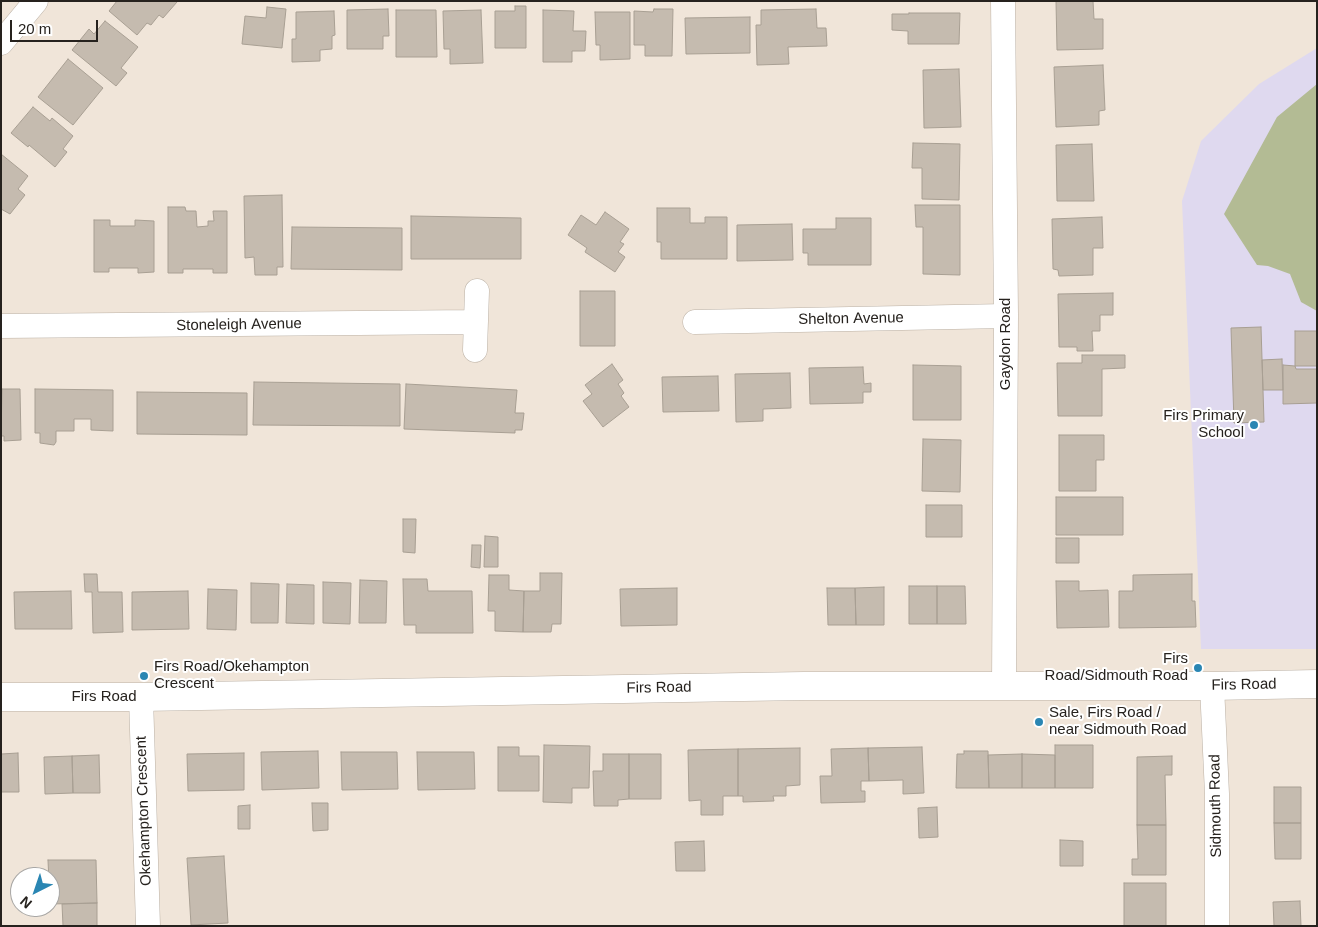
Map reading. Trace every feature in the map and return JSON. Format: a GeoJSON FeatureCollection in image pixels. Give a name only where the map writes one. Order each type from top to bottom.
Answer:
{"type":"FeatureCollection","features":[{"type":"Feature","properties":{"kind":"street"},"geometry":{"type":"LineString","coordinates":[[1,43],[36,1]]}},
{"type":"Feature","properties":{"kind":"street","name":"Gaydon Road"},"geometry":{"type":"LineString","coordinates":[[1004,1],[1006,316],[1004,687]]}},
{"type":"Feature","properties":{"kind":"street"},"geometry":{"type":"LineString","coordinates":[[475,350],[477,291]]}},
{"type":"Feature","properties":{"kind":"street","name":"Shelton Avenue"},"geometry":{"type":"LineString","coordinates":[[695,322],[1006,316]]}},
{"type":"Feature","properties":{"kind":"street","name":"Stoneleigh Avenue"},"geometry":{"type":"LineString","coordinates":[[1,326],[476,322]]}},
{"type":"Feature","properties":{"kind":"street","name":"Firs Road"},"geometry":{"type":"LineString","coordinates":[[1,697],[141,697],[804,686],[1004,687],[1317,684]]}},
{"type":"Feature","properties":{"kind":"street","name":"Sidmouth Road"},"geometry":{"type":"LineString","coordinates":[[1212,686],[1217,794],[1217,926]]}},
{"type":"Feature","properties":{"kind":"street","name":"Okehampton Crescent"},"geometry":{"type":"LineString","coordinates":[[141,697],[148,926]]}},
{"type":"Feature","properties":{"kind":"shaded area","name":"Firs Primary School"},"geometry":{"type":"Polygon","coordinates":[[[1317,48],[1317,649],[1201,649],[1182,201],[1201,141],[1259,84],[1317,48]]]}},
{"type":"Feature","properties":{"kind":"green space"},"geometry":{"type":"Polygon","coordinates":[[[1317,84],[1317,311],[1301,302],[1290,274],[1268,266],[1257,265],[1224,214],[1277,117],[1317,84]]]}},
{"type":"Feature","properties":{"kind":"building"},"geometry":{"type":"Polygon","coordinates":[[[117,1],[177,2],[163,18],[159,15],[151,25],[147,23],[137,35],[109,11],[117,1]]]}},
{"type":"Feature","properties":{"kind":"building"},"geometry":{"type":"Polygon","coordinates":[[[1056,1],[1093,1],[1094,19],[1103,19],[1103,49],[1057,50],[1056,1]]]}},
{"type":"Feature","properties":{"kind":"building"},"geometry":{"type":"Polygon","coordinates":[[[515,6],[526,6],[526,48],[495,48],[495,11],[515,11],[515,6]]]}},
{"type":"Feature","properties":{"kind":"building"},"geometry":{"type":"Polygon","coordinates":[[[267,7],[286,9],[282,48],[242,44],[245,16],[266,18],[267,7]]]}},
{"type":"Feature","properties":{"kind":"building"},"geometry":{"type":"Polygon","coordinates":[[[388,9],[389,36],[383,36],[383,49],[347,49],[347,10],[388,9]]]}},
{"type":"Feature","properties":{"kind":"building"},"geometry":{"type":"Polygon","coordinates":[[[654,9],[673,9],[672,56],[645,56],[645,45],[634,45],[634,11],[653,12],[654,9]]]}},
{"type":"Feature","properties":{"kind":"building"},"geometry":{"type":"Polygon","coordinates":[[[816,9],[817,28],[826,28],[827,46],[788,47],[789,64],[757,65],[756,25],[761,25],[761,10],[816,9]]]}},
{"type":"Feature","properties":{"kind":"building"},"geometry":{"type":"Polygon","coordinates":[[[396,10],[436,10],[437,57],[396,57],[396,10]]]}},
{"type":"Feature","properties":{"kind":"building"},"geometry":{"type":"Polygon","coordinates":[[[481,10],[483,63],[450,64],[450,49],[444,49],[443,11],[481,10]]]}},
{"type":"Feature","properties":{"kind":"building"},"geometry":{"type":"Polygon","coordinates":[[[543,10],[574,11],[573,31],[586,31],[585,51],[572,51],[572,62],[543,62],[543,10]]]}},
{"type":"Feature","properties":{"kind":"building"},"geometry":{"type":"Polygon","coordinates":[[[334,11],[335,35],[332,36],[332,49],[320,50],[320,61],[292,62],[292,39],[296,39],[296,12],[334,11]]]}},
{"type":"Feature","properties":{"kind":"building"},"geometry":{"type":"Polygon","coordinates":[[[595,12],[630,12],[630,59],[600,60],[600,45],[596,45],[595,12]]]}},
{"type":"Feature","properties":{"kind":"building"},"geometry":{"type":"Polygon","coordinates":[[[960,13],[959,44],[908,44],[908,31],[892,30],[892,14],[960,13]]]}},
{"type":"Feature","properties":{"kind":"building"},"geometry":{"type":"Polygon","coordinates":[[[750,17],[750,53],[686,54],[685,18],[750,17]]]}},
{"type":"Feature","properties":{"kind":"building"},"geometry":{"type":"Polygon","coordinates":[[[105,21],[138,47],[121,68],[127,73],[116,86],[72,50],[89,29],[94,34],[105,21]]]}},
{"type":"Feature","properties":{"kind":"building"},"geometry":{"type":"Polygon","coordinates":[[[68,59],[103,88],[73,125],[38,97],[68,59]]]}},
{"type":"Feature","properties":{"kind":"building"},"geometry":{"type":"Polygon","coordinates":[[[1103,65],[1105,110],[1099,111],[1099,125],[1056,127],[1054,67],[1103,65]]]}},
{"type":"Feature","properties":{"kind":"building"},"geometry":{"type":"Polygon","coordinates":[[[959,69],[961,127],[924,128],[923,70],[959,69]]]}},
{"type":"Feature","properties":{"kind":"building"},"geometry":{"type":"Polygon","coordinates":[[[33,107],[50,121],[52,118],[73,136],[63,149],[67,152],[55,167],[29,145],[28,147],[11,133],[33,107]]]}},
{"type":"Feature","properties":{"kind":"building"},"geometry":{"type":"Polygon","coordinates":[[[913,143],[960,144],[959,200],[922,199],[922,168],[912,168],[913,143]]]}},
{"type":"Feature","properties":{"kind":"building"},"geometry":{"type":"Polygon","coordinates":[[[1092,144],[1094,201],[1057,201],[1056,145],[1092,144]]]}},
{"type":"Feature","properties":{"kind":"building"},"geometry":{"type":"Polygon","coordinates":[[[1,154],[28,176],[18,189],[25,195],[10,214],[1,209],[1,154]]]}},
{"type":"Feature","properties":{"kind":"building"},"geometry":{"type":"Polygon","coordinates":[[[282,195],[283,267],[277,267],[277,275],[255,275],[254,257],[245,258],[244,196],[282,195]]]}},
{"type":"Feature","properties":{"kind":"building"},"geometry":{"type":"Polygon","coordinates":[[[915,205],[960,205],[960,275],[923,274],[923,227],[916,227],[915,205]]]}},
{"type":"Feature","properties":{"kind":"building"},"geometry":{"type":"Polygon","coordinates":[[[168,207],[185,207],[186,211],[196,211],[197,227],[208,226],[208,221],[214,221],[213,211],[227,211],[227,273],[213,273],[213,269],[183,269],[183,273],[168,273],[168,207]]]}},
{"type":"Feature","properties":{"kind":"building"},"geometry":{"type":"Polygon","coordinates":[[[657,208],[690,208],[690,223],[705,223],[705,217],[727,217],[727,259],[661,259],[661,242],[657,242],[657,208]]]}},
{"type":"Feature","properties":{"kind":"building"},"geometry":{"type":"Polygon","coordinates":[[[605,212],[629,229],[620,242],[624,244],[618,252],[625,257],[615,272],[585,252],[587,248],[568,235],[581,215],[596,225],[605,212]]]}},
{"type":"Feature","properties":{"kind":"building"},"geometry":{"type":"Polygon","coordinates":[[[411,216],[521,218],[521,259],[411,259],[411,216]]]}},
{"type":"Feature","properties":{"kind":"building"},"geometry":{"type":"Polygon","coordinates":[[[1102,217],[1103,248],[1093,248],[1093,275],[1059,276],[1058,270],[1053,269],[1052,219],[1102,217]]]}},
{"type":"Feature","properties":{"kind":"building"},"geometry":{"type":"Polygon","coordinates":[[[836,218],[871,218],[871,265],[808,265],[808,253],[803,253],[803,229],[836,229],[836,218]]]}},
{"type":"Feature","properties":{"kind":"building"},"geometry":{"type":"Polygon","coordinates":[[[94,220],[110,220],[110,226],[135,226],[135,220],[154,221],[154,272],[138,273],[138,268],[109,268],[109,272],[94,272],[94,220]]]}},
{"type":"Feature","properties":{"kind":"building"},"geometry":{"type":"Polygon","coordinates":[[[792,224],[793,260],[737,261],[737,225],[792,224]]]}},
{"type":"Feature","properties":{"kind":"building"},"geometry":{"type":"Polygon","coordinates":[[[292,227],[402,228],[402,270],[291,269],[292,227]]]}},
{"type":"Feature","properties":{"kind":"building"},"geometry":{"type":"Polygon","coordinates":[[[580,291],[615,291],[615,346],[580,346],[580,291]]]}},
{"type":"Feature","properties":{"kind":"building"},"geometry":{"type":"Polygon","coordinates":[[[1113,293],[1113,315],[1100,315],[1100,331],[1092,331],[1093,351],[1077,351],[1077,347],[1059,347],[1058,294],[1113,293]]]}},
{"type":"Feature","properties":{"kind":"building"},"geometry":{"type":"Polygon","coordinates":[[[1261,327],[1264,422],[1234,423],[1231,328],[1261,327]]]}},
{"type":"Feature","properties":{"kind":"building"},"geometry":{"type":"Polygon","coordinates":[[[1295,331],[1317,331],[1317,366],[1295,366],[1295,331]]]}},
{"type":"Feature","properties":{"kind":"building"},"geometry":{"type":"Polygon","coordinates":[[[1082,355],[1125,355],[1125,368],[1102,369],[1102,416],[1058,416],[1057,363],[1082,363],[1082,355]]]}},
{"type":"Feature","properties":{"kind":"building"},"geometry":{"type":"Polygon","coordinates":[[[1282,359],[1283,390],[1263,390],[1262,360],[1282,359]]]}},
{"type":"Feature","properties":{"kind":"building"},"geometry":{"type":"Polygon","coordinates":[[[612,364],[623,380],[618,384],[624,393],[621,396],[629,407],[603,427],[583,401],[592,394],[585,385],[612,364]]]}},
{"type":"Feature","properties":{"kind":"building"},"geometry":{"type":"Polygon","coordinates":[[[913,365],[961,366],[961,420],[913,420],[913,365]]]}},
{"type":"Feature","properties":{"kind":"building"},"geometry":{"type":"Polygon","coordinates":[[[1283,365],[1295,366],[1296,369],[1317,369],[1317,403],[1283,404],[1283,365]]]}},
{"type":"Feature","properties":{"kind":"building"},"geometry":{"type":"Polygon","coordinates":[[[863,367],[864,384],[871,383],[871,392],[863,392],[863,403],[810,404],[809,368],[863,367]]]}},
{"type":"Feature","properties":{"kind":"building"},"geometry":{"type":"Polygon","coordinates":[[[790,373],[791,408],[763,409],[763,421],[736,422],[735,374],[790,373]]]}},
{"type":"Feature","properties":{"kind":"building"},"geometry":{"type":"Polygon","coordinates":[[[718,376],[719,411],[663,412],[662,377],[718,376]]]}},
{"type":"Feature","properties":{"kind":"building"},"geometry":{"type":"Polygon","coordinates":[[[254,382],[400,384],[400,426],[253,425],[254,382]]]}},
{"type":"Feature","properties":{"kind":"building"},"geometry":{"type":"Polygon","coordinates":[[[406,384],[517,390],[515,413],[524,413],[522,430],[515,430],[515,433],[404,429],[406,384]]]}},
{"type":"Feature","properties":{"kind":"building"},"geometry":{"type":"Polygon","coordinates":[[[2,389],[20,389],[21,440],[4,441],[4,436],[1,436],[2,389]]]}},
{"type":"Feature","properties":{"kind":"building"},"geometry":{"type":"Polygon","coordinates":[[[35,389],[113,390],[113,431],[91,430],[91,419],[74,419],[74,431],[56,431],[56,442],[54,445],[40,443],[40,433],[35,433],[35,389]]]}},
{"type":"Feature","properties":{"kind":"building"},"geometry":{"type":"Polygon","coordinates":[[[137,392],[247,393],[247,435],[137,434],[137,392]]]}},
{"type":"Feature","properties":{"kind":"building"},"geometry":{"type":"Polygon","coordinates":[[[1059,435],[1104,435],[1104,460],[1096,460],[1096,491],[1059,491],[1059,435]]]}},
{"type":"Feature","properties":{"kind":"building"},"geometry":{"type":"Polygon","coordinates":[[[923,439],[961,440],[960,492],[922,491],[923,439]]]}},
{"type":"Feature","properties":{"kind":"building"},"geometry":{"type":"Polygon","coordinates":[[[1056,497],[1123,497],[1123,535],[1056,535],[1056,497]]]}},
{"type":"Feature","properties":{"kind":"building"},"geometry":{"type":"Polygon","coordinates":[[[926,505],[962,505],[962,537],[926,537],[926,505]]]}},
{"type":"Feature","properties":{"kind":"building"},"geometry":{"type":"Polygon","coordinates":[[[403,519],[416,519],[415,553],[403,552],[403,519]]]}},
{"type":"Feature","properties":{"kind":"building"},"geometry":{"type":"Polygon","coordinates":[[[485,536],[498,537],[498,567],[484,567],[485,536]]]}},
{"type":"Feature","properties":{"kind":"building"},"geometry":{"type":"Polygon","coordinates":[[[1056,538],[1079,538],[1079,563],[1056,563],[1056,538]]]}},
{"type":"Feature","properties":{"kind":"building"},"geometry":{"type":"Polygon","coordinates":[[[472,545],[481,545],[480,568],[471,567],[472,545]]]}},
{"type":"Feature","properties":{"kind":"building"},"geometry":{"type":"Polygon","coordinates":[[[540,573],[562,573],[561,624],[552,624],[551,632],[523,632],[524,591],[540,591],[540,573]]]}},
{"type":"Feature","properties":{"kind":"building"},"geometry":{"type":"Polygon","coordinates":[[[84,574],[97,574],[98,592],[122,592],[123,632],[93,633],[92,592],[85,592],[84,574]]]}},
{"type":"Feature","properties":{"kind":"building"},"geometry":{"type":"Polygon","coordinates":[[[1192,574],[1192,601],[1195,601],[1196,627],[1119,628],[1119,591],[1133,591],[1133,575],[1192,574]]]}},
{"type":"Feature","properties":{"kind":"building"},"geometry":{"type":"Polygon","coordinates":[[[489,575],[509,575],[509,590],[524,591],[523,632],[495,631],[495,611],[488,611],[489,575]]]}},
{"type":"Feature","properties":{"kind":"building"},"geometry":{"type":"Polygon","coordinates":[[[403,579],[427,579],[428,591],[472,591],[473,633],[416,633],[416,625],[404,625],[403,579]]]}},
{"type":"Feature","properties":{"kind":"building"},"geometry":{"type":"Polygon","coordinates":[[[360,580],[387,581],[386,623],[359,623],[360,580]]]}},
{"type":"Feature","properties":{"kind":"building"},"geometry":{"type":"Polygon","coordinates":[[[1056,581],[1079,581],[1079,591],[1108,590],[1109,627],[1057,628],[1056,581]]]}},
{"type":"Feature","properties":{"kind":"building"},"geometry":{"type":"Polygon","coordinates":[[[323,582],[351,583],[350,624],[323,623],[323,582]]]}},
{"type":"Feature","properties":{"kind":"building"},"geometry":{"type":"Polygon","coordinates":[[[251,583],[279,584],[278,623],[251,623],[251,583]]]}},
{"type":"Feature","properties":{"kind":"building"},"geometry":{"type":"Polygon","coordinates":[[[287,584],[314,585],[314,624],[286,623],[287,584]]]}},
{"type":"Feature","properties":{"kind":"building"},"geometry":{"type":"Polygon","coordinates":[[[909,586],[937,586],[937,624],[909,624],[909,586]]]}},
{"type":"Feature","properties":{"kind":"building"},"geometry":{"type":"Polygon","coordinates":[[[937,586],[965,586],[966,624],[937,624],[937,586]]]}},
{"type":"Feature","properties":{"kind":"building"},"geometry":{"type":"Polygon","coordinates":[[[884,587],[884,625],[856,625],[855,588],[884,587]]]}},
{"type":"Feature","properties":{"kind":"building"},"geometry":{"type":"Polygon","coordinates":[[[677,588],[677,625],[621,626],[620,589],[677,588]]]}},
{"type":"Feature","properties":{"kind":"building"},"geometry":{"type":"Polygon","coordinates":[[[827,588],[855,588],[856,625],[828,625],[827,588]]]}},
{"type":"Feature","properties":{"kind":"building"},"geometry":{"type":"Polygon","coordinates":[[[208,589],[237,590],[236,630],[207,629],[208,589]]]}},
{"type":"Feature","properties":{"kind":"building"},"geometry":{"type":"Polygon","coordinates":[[[71,591],[72,629],[15,629],[14,592],[71,591]]]}},
{"type":"Feature","properties":{"kind":"building"},"geometry":{"type":"Polygon","coordinates":[[[188,591],[189,629],[132,630],[132,592],[188,591]]]}},
{"type":"Feature","properties":{"kind":"building"},"geometry":{"type":"Polygon","coordinates":[[[544,745],[590,746],[589,788],[572,788],[572,803],[543,802],[544,745]]]}},
{"type":"Feature","properties":{"kind":"building"},"geometry":{"type":"Polygon","coordinates":[[[1055,745],[1093,745],[1093,788],[1055,788],[1055,745]]]}},
{"type":"Feature","properties":{"kind":"building"},"geometry":{"type":"Polygon","coordinates":[[[498,747],[519,747],[519,756],[539,756],[539,791],[498,791],[498,747]]]}},
{"type":"Feature","properties":{"kind":"building"},"geometry":{"type":"Polygon","coordinates":[[[922,747],[924,793],[903,794],[903,780],[869,781],[868,748],[922,747]]]}},
{"type":"Feature","properties":{"kind":"building"},"geometry":{"type":"Polygon","coordinates":[[[800,748],[800,785],[786,786],[786,796],[773,796],[774,801],[743,802],[743,796],[738,796],[738,749],[800,748]]]}},
{"type":"Feature","properties":{"kind":"building"},"geometry":{"type":"Polygon","coordinates":[[[868,748],[869,781],[861,781],[861,791],[865,791],[865,802],[821,803],[820,776],[832,776],[831,749],[868,748]]]}},
{"type":"Feature","properties":{"kind":"building"},"geometry":{"type":"Polygon","coordinates":[[[738,749],[738,796],[723,796],[723,815],[701,815],[701,800],[689,801],[688,750],[738,749]]]}},
{"type":"Feature","properties":{"kind":"building"},"geometry":{"type":"Polygon","coordinates":[[[318,751],[319,788],[262,790],[261,752],[318,751]]]}},
{"type":"Feature","properties":{"kind":"building"},"geometry":{"type":"Polygon","coordinates":[[[964,751],[988,751],[989,788],[956,788],[957,754],[964,754],[964,751]]]}},
{"type":"Feature","properties":{"kind":"building"},"geometry":{"type":"Polygon","coordinates":[[[341,752],[397,752],[398,789],[342,790],[341,752]]]}},
{"type":"Feature","properties":{"kind":"building"},"geometry":{"type":"Polygon","coordinates":[[[417,752],[474,752],[475,789],[418,790],[417,752]]]}},
{"type":"Feature","properties":{"kind":"building"},"geometry":{"type":"Polygon","coordinates":[[[18,753],[19,792],[1,792],[1,754],[18,753]]]}},
{"type":"Feature","properties":{"kind":"building"},"geometry":{"type":"Polygon","coordinates":[[[244,753],[244,790],[188,791],[187,754],[244,753]]]}},
{"type":"Feature","properties":{"kind":"building"},"geometry":{"type":"Polygon","coordinates":[[[603,754],[629,754],[629,799],[618,800],[618,806],[594,806],[593,771],[603,771],[603,754]]]}},
{"type":"Feature","properties":{"kind":"building"},"geometry":{"type":"Polygon","coordinates":[[[629,754],[661,754],[661,799],[629,799],[629,754]]]}},
{"type":"Feature","properties":{"kind":"building"},"geometry":{"type":"Polygon","coordinates":[[[1022,754],[1055,755],[1055,788],[1022,788],[1022,754]]]}},
{"type":"Feature","properties":{"kind":"building"},"geometry":{"type":"Polygon","coordinates":[[[1022,754],[1022,788],[989,788],[988,755],[1022,754]]]}},
{"type":"Feature","properties":{"kind":"building"},"geometry":{"type":"Polygon","coordinates":[[[99,755],[100,793],[73,793],[72,756],[99,755]]]}},
{"type":"Feature","properties":{"kind":"building"},"geometry":{"type":"Polygon","coordinates":[[[72,756],[73,793],[45,794],[44,757],[72,756]]]}},
{"type":"Feature","properties":{"kind":"building"},"geometry":{"type":"Polygon","coordinates":[[[1172,756],[1172,775],[1165,775],[1166,825],[1137,825],[1137,757],[1172,756]]]}},
{"type":"Feature","properties":{"kind":"building"},"geometry":{"type":"Polygon","coordinates":[[[1274,787],[1301,787],[1301,823],[1274,823],[1274,787]]]}},
{"type":"Feature","properties":{"kind":"building"},"geometry":{"type":"Polygon","coordinates":[[[312,803],[328,803],[328,830],[313,831],[312,803]]]}},
{"type":"Feature","properties":{"kind":"building"},"geometry":{"type":"Polygon","coordinates":[[[250,805],[250,829],[238,829],[238,806],[250,805]]]}},
{"type":"Feature","properties":{"kind":"building"},"geometry":{"type":"Polygon","coordinates":[[[937,807],[938,837],[919,838],[918,808],[937,807]]]}},
{"type":"Feature","properties":{"kind":"building"},"geometry":{"type":"Polygon","coordinates":[[[1274,823],[1301,823],[1301,859],[1275,859],[1274,823]]]}},
{"type":"Feature","properties":{"kind":"building"},"geometry":{"type":"Polygon","coordinates":[[[1137,825],[1166,825],[1166,875],[1132,875],[1132,859],[1138,859],[1137,825]]]}},
{"type":"Feature","properties":{"kind":"building"},"geometry":{"type":"Polygon","coordinates":[[[1060,840],[1083,841],[1083,866],[1060,866],[1060,840]]]}},
{"type":"Feature","properties":{"kind":"building"},"geometry":{"type":"Polygon","coordinates":[[[704,841],[705,871],[676,871],[675,842],[704,841]]]}},
{"type":"Feature","properties":{"kind":"building"},"geometry":{"type":"Polygon","coordinates":[[[224,856],[228,923],[191,925],[187,858],[224,856]]]}},
{"type":"Feature","properties":{"kind":"building"},"geometry":{"type":"Polygon","coordinates":[[[48,860],[96,860],[97,903],[60,904],[60,867],[48,867],[48,860]]]}},
{"type":"Feature","properties":{"kind":"building"},"geometry":{"type":"Polygon","coordinates":[[[1124,883],[1166,883],[1166,926],[1124,926],[1124,883]]]}},
{"type":"Feature","properties":{"kind":"building"},"geometry":{"type":"Polygon","coordinates":[[[1300,901],[1301,926],[1274,926],[1273,902],[1300,901]]]}},
{"type":"Feature","properties":{"kind":"building"},"geometry":{"type":"Polygon","coordinates":[[[97,903],[97,926],[63,926],[62,904],[97,903]]]}},
{"type":"Feature","properties":{"kind":"place","name":"Firs Primary School"},"geometry":{"type":"Point","coordinates":[1254,425]}},
{"type":"Feature","properties":{"kind":"place","name":"Firs Road/Sidmouth Road"},"geometry":{"type":"Point","coordinates":[1198,668]}},
{"type":"Feature","properties":{"kind":"place","name":"Firs Road/Okehampton Crescent"},"geometry":{"type":"Point","coordinates":[144,676]}},
{"type":"Feature","properties":{"kind":"place","name":"Sale, Firs Road / near Sidmouth Road"},"geometry":{"type":"Point","coordinates":[1039,722]}}]}
